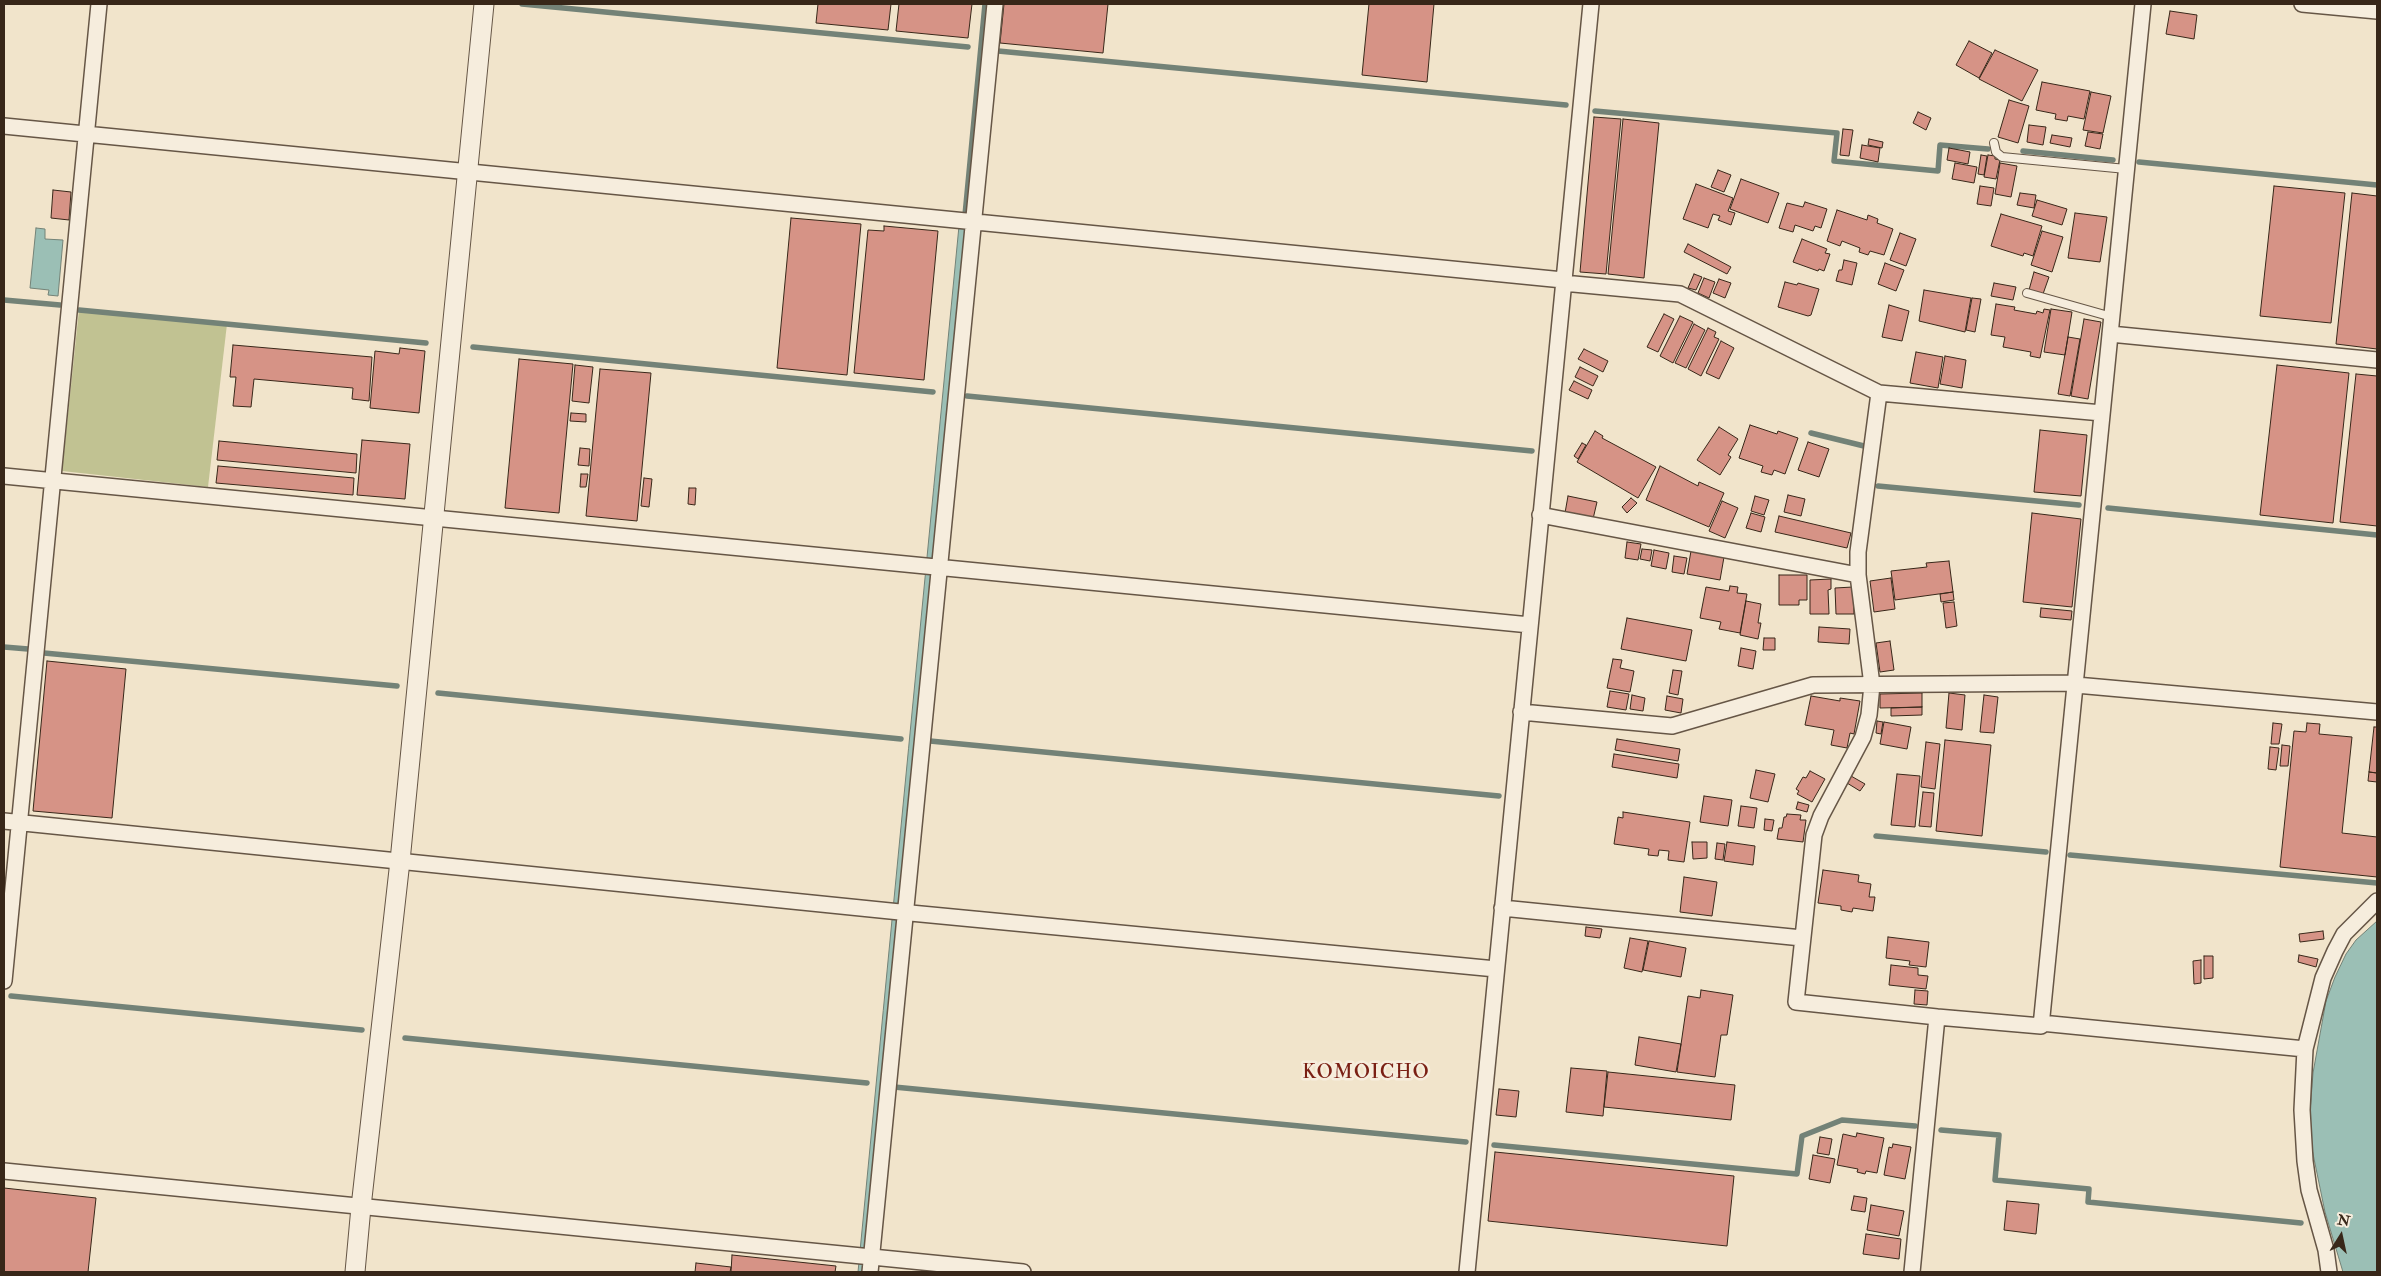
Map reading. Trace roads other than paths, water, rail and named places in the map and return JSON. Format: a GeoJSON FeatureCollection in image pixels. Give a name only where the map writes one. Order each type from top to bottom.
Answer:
{"type":"FeatureCollection","features":[{"type":"Feature","properties":{"kind":"street"},"geometry":{"type":"LineString","coordinates":[[4,981],[99,4]]}},
{"type":"Feature","properties":{"kind":"street"},"geometry":{"type":"LineString","coordinates":[[356,1272],[361,1207],[400,861],[484,4]]}},
{"type":"Feature","properties":{"kind":"street"},"geometry":{"type":"LineString","coordinates":[[867,1261],[932,567],[974,221],[995,4]]}},
{"type":"Feature","properties":{"kind":"street"},"geometry":{"type":"LineString","coordinates":[[1467,1272],[1591,4]]}},
{"type":"Feature","properties":{"kind":"street"},"geometry":{"type":"LineString","coordinates":[[1879,393],[1864,494],[1858,552],[1858,575],[1872,685],[1869,716],[1863,737],[1821,816],[1814,835],[1796,1002],[2041,1026],[2077,684],[2143,4]]}},
{"type":"Feature","properties":{"kind":"street"},"geometry":{"type":"LineString","coordinates":[[2302,4],[2377,11]]}},
{"type":"Feature","properties":{"kind":"street"},"geometry":{"type":"LineString","coordinates":[[4,126],[974,221],[1680,294],[1879,393],[2102,413]]}},
{"type":"Feature","properties":{"kind":"street"},"geometry":{"type":"LineString","coordinates":[[2110,334],[2377,360]]}},
{"type":"Feature","properties":{"kind":"street"},"geometry":{"type":"LineString","coordinates":[[4,476],[1530,625]]}},
{"type":"Feature","properties":{"kind":"street"},"geometry":{"type":"LineString","coordinates":[[1540,515],[1858,575]]}},
{"type":"Feature","properties":{"kind":"street"},"geometry":{"type":"LineString","coordinates":[[1521,712],[1672,726],[1813,685],[2077,684],[2377,712]]}},
{"type":"Feature","properties":{"kind":"street"},"geometry":{"type":"LineString","coordinates":[[4,821],[899,912],[1496,969]]}},
{"type":"Feature","properties":{"kind":"street"},"geometry":{"type":"LineString","coordinates":[[2328,1272],[2326,1250],[2310,1190],[2305,1161],[2302,1110],[2305,1050],[2323,978],[2335,951],[2344,934],[2377,901]]}},
{"type":"Feature","properties":{"kind":"street"},"geometry":{"type":"LineString","coordinates":[[1502,908],[1802,938]]}},
{"type":"Feature","properties":{"kind":"street"},"geometry":{"type":"LineString","coordinates":[[1912,1272],[1937,1017]]}},
{"type":"Feature","properties":{"kind":"street"},"geometry":{"type":"LineString","coordinates":[[2041,1023],[2305,1050]]}},
{"type":"Feature","properties":{"kind":"street"},"geometry":{"type":"LineString","coordinates":[[4,1171],[867,1261],[1023,1272]]}},
{"type":"Feature","properties":{"kind":"lane"},"geometry":{"type":"LineString","coordinates":[[1994,143],[1996,152],[2002,157],[2126,169]]}},
{"type":"Feature","properties":{"kind":"lane"},"geometry":{"type":"LineString","coordinates":[[2027,293],[2112,317]]}},
{"type":"Feature","properties":{"kind":"water"},"geometry":{"type":"Polygon","coordinates":[[[959,226],[966,226],[863,1272],[858,1272],[959,226]]]}},
{"type":"Feature","properties":{"kind":"water"},"geometry":{"type":"Polygon","coordinates":[[[36,228],[45,229],[45,239],[63,240],[58,296],[48,295],[49,290],[30,288],[36,228]]]}},
{"type":"Feature","properties":{"kind":"water"},"geometry":{"type":"Polygon","coordinates":[[[2377,921],[2377,1272],[2343,1272],[2325,1212],[2312,1149],[2310,1112],[2313,1073],[2326,1001],[2335,977],[2346,954],[2356,940],[2377,921]]]}},
{"type":"Feature","properties":{"kind":"waterway"},"geometry":{"type":"LineString","coordinates":[[522,4],[968,47]]}},
{"type":"Feature","properties":{"kind":"waterway"},"geometry":{"type":"LineString","coordinates":[[965,215],[985,4]]}},
{"type":"Feature","properties":{"kind":"waterway"},"geometry":{"type":"LineString","coordinates":[[998,51],[1566,105]]}},
{"type":"Feature","properties":{"kind":"waterway"},"geometry":{"type":"LineString","coordinates":[[1595,111],[1837,133],[1834,161],[1938,171],[1940,145],[1988,149]]}},
{"type":"Feature","properties":{"kind":"waterway"},"geometry":{"type":"LineString","coordinates":[[2023,151],[2113,160]]}},
{"type":"Feature","properties":{"kind":"waterway"},"geometry":{"type":"LineString","coordinates":[[2139,162],[2377,185]]}},
{"type":"Feature","properties":{"kind":"waterway"},"geometry":{"type":"LineString","coordinates":[[4,300],[60,305]]}},
{"type":"Feature","properties":{"kind":"waterway"},"geometry":{"type":"LineString","coordinates":[[79,310],[426,343]]}},
{"type":"Feature","properties":{"kind":"waterway"},"geometry":{"type":"LineString","coordinates":[[473,347],[933,392]]}},
{"type":"Feature","properties":{"kind":"waterway"},"geometry":{"type":"LineString","coordinates":[[967,396],[1532,451]]}},
{"type":"Feature","properties":{"kind":"waterway"},"geometry":{"type":"LineString","coordinates":[[1811,433],[1864,446]]}},
{"type":"Feature","properties":{"kind":"waterway"},"geometry":{"type":"LineString","coordinates":[[1878,486],[2079,505]]}},
{"type":"Feature","properties":{"kind":"waterway"},"geometry":{"type":"LineString","coordinates":[[2108,508],[2377,535]]}},
{"type":"Feature","properties":{"kind":"waterway"},"geometry":{"type":"LineString","coordinates":[[4,647],[28,649]]}},
{"type":"Feature","properties":{"kind":"waterway"},"geometry":{"type":"LineString","coordinates":[[44,653],[397,686]]}},
{"type":"Feature","properties":{"kind":"waterway"},"geometry":{"type":"LineString","coordinates":[[438,693],[901,739]]}},
{"type":"Feature","properties":{"kind":"waterway"},"geometry":{"type":"LineString","coordinates":[[930,741],[1499,796]]}},
{"type":"Feature","properties":{"kind":"waterway"},"geometry":{"type":"LineString","coordinates":[[1876,836],[2046,852]]}},
{"type":"Feature","properties":{"kind":"waterway"},"geometry":{"type":"LineString","coordinates":[[2070,855],[2377,883]]}},
{"type":"Feature","properties":{"kind":"waterway"},"geometry":{"type":"LineString","coordinates":[[11,996],[362,1030]]}},
{"type":"Feature","properties":{"kind":"waterway"},"geometry":{"type":"LineString","coordinates":[[405,1038],[867,1083]]}},
{"type":"Feature","properties":{"kind":"waterway"},"geometry":{"type":"LineString","coordinates":[[894,1087],[1466,1142]]}},
{"type":"Feature","properties":{"kind":"waterway"},"geometry":{"type":"LineString","coordinates":[[1494,1145],[1797,1174],[1802,1136],[1842,1120],[1915,1126]]}},
{"type":"Feature","properties":{"kind":"waterway"},"geometry":{"type":"LineString","coordinates":[[1941,1130],[1999,1135],[1995,1180],[2089,1189],[2088,1202],[2301,1223]]}},
{"type":"Feature","properties":{"kind":"district","name":"KOMOICHO"},"geometry":{"type":"Point","coordinates":[1366,1074]}}]}
